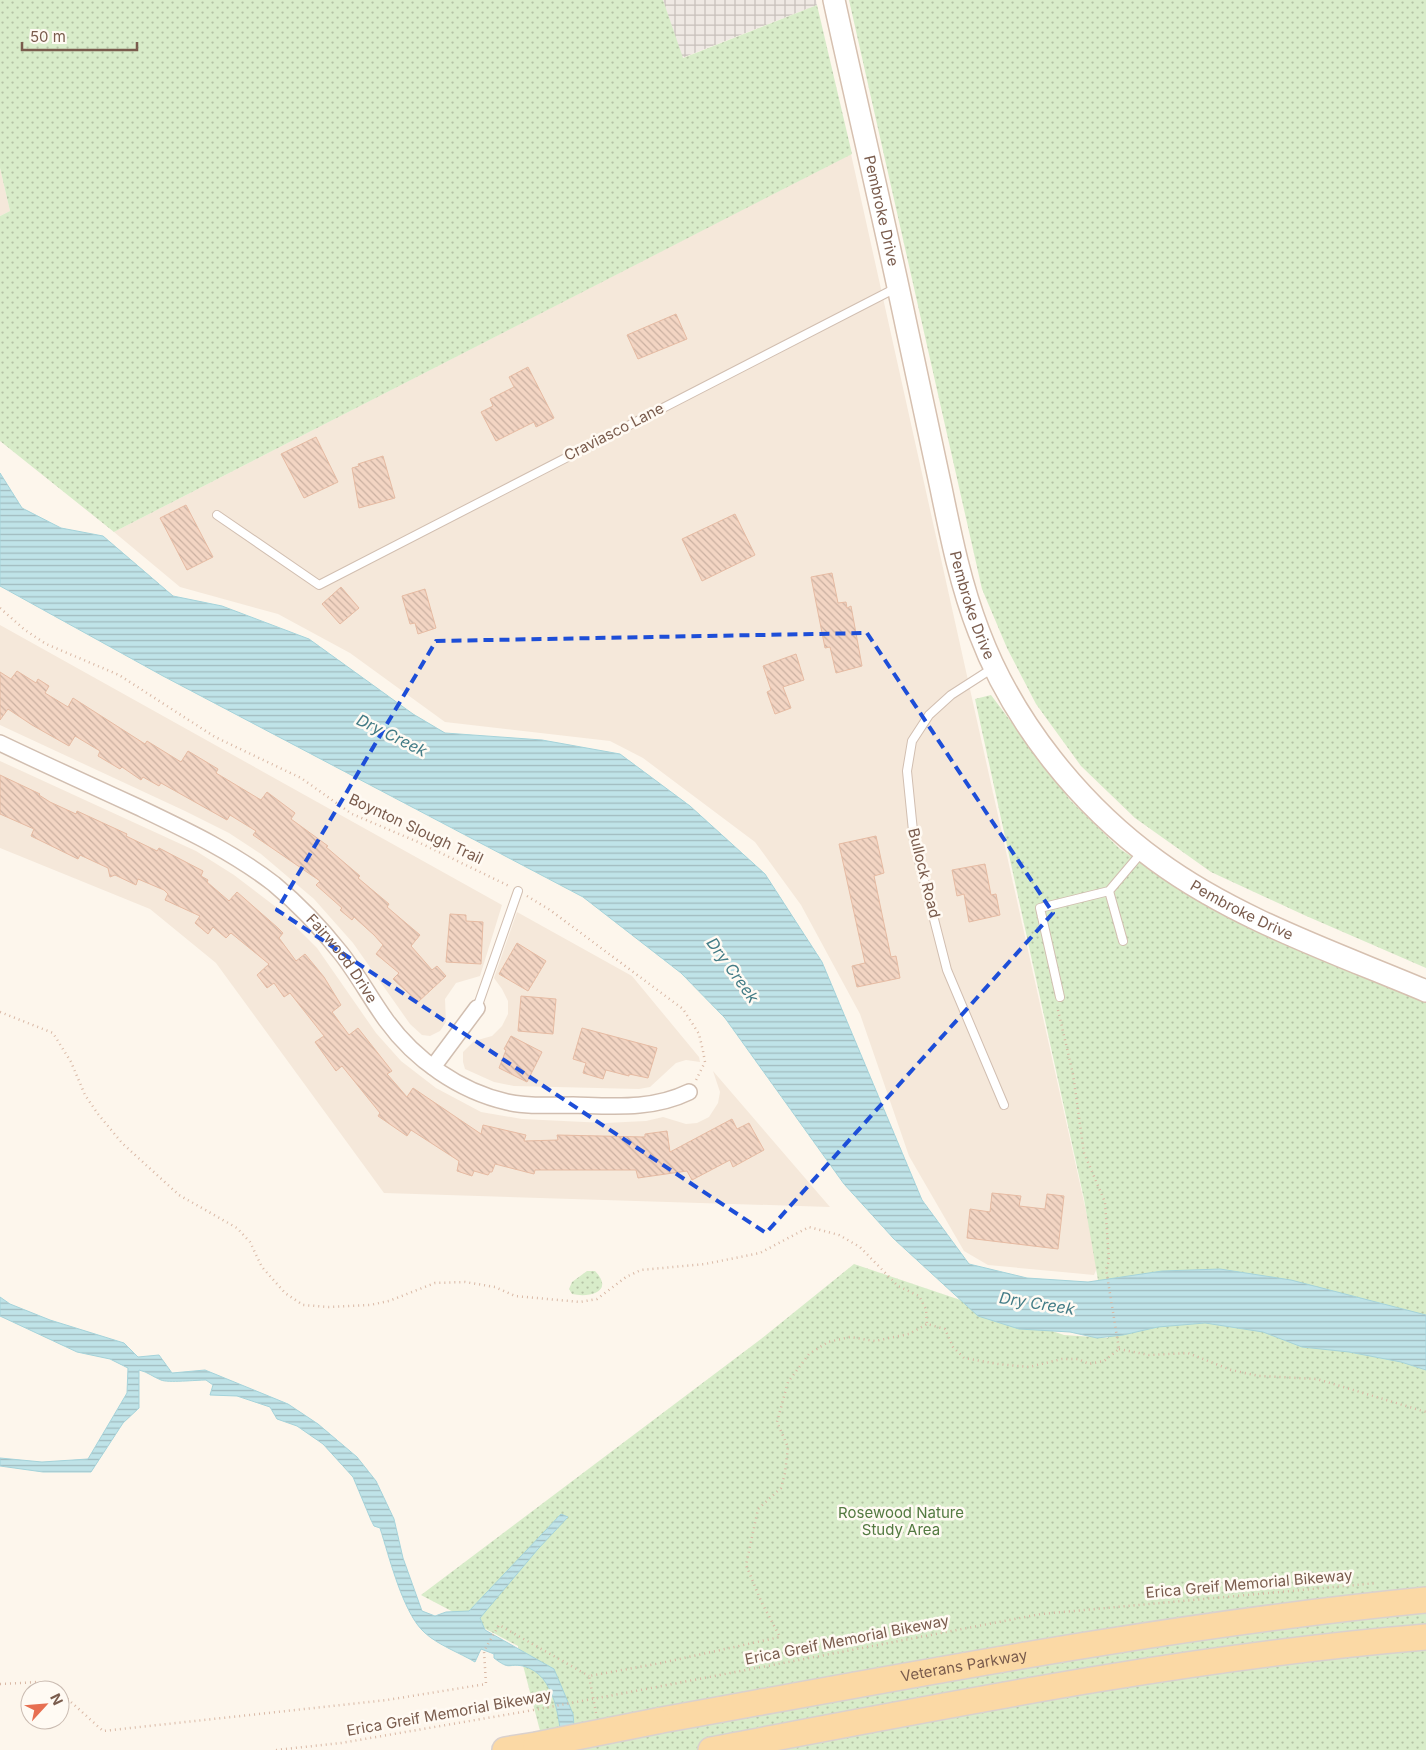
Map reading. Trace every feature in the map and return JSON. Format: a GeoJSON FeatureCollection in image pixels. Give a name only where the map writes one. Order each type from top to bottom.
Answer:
{"type":"FeatureCollection","features":[{"type":"Feature","properties":{"kind":"main road","name":"Veterans Parkway"},"geometry":{"type":"LineString","coordinates":[[505,1750],[988,1662],[1191,1628],[1426,1600]]}},
{"type":"Feature","properties":{"kind":"main road"},"geometry":{"type":"LineString","coordinates":[[711,1750],[997,1696],[1197,1662],[1364,1642],[1426,1637]]}},
{"type":"Feature","properties":{"kind":"street","name":"Pembroke Drive"},"geometry":{"type":"LineString","coordinates":[[834,0],[958,566],[978,631],[1021,714],[1051,757],[1102,814],[1143,850],[1189,884],[1225,904],[1426,991]]}},
{"type":"Feature","properties":{"kind":"street","name":"Fairwood Drive"},"geometry":{"type":"LineString","coordinates":[[0,743],[190,832],[235,856],[275,885],[312,920],[340,952],[387,1021],[408,1046],[433,1067],[460,1084],[508,1102],[626,1107],[670,1102],[690,1092]]}},
{"type":"Feature","properties":{"kind":"street"},"geometry":{"type":"LineString","coordinates":[[433,1067],[477,1008]]}},
{"type":"Feature","properties":{"kind":"lane","name":"Craviasco Lane"},"geometry":{"type":"LineString","coordinates":[[217,515],[319,584],[898,287]]}},
{"type":"Feature","properties":{"kind":"lane","name":"Bullock Road"},"geometry":{"type":"LineString","coordinates":[[995,667],[951,696],[929,715],[912,741],[907,771],[914,841],[947,970],[955,993],[981,1047],[1004,1105]]}},
{"type":"Feature","properties":{"kind":"lane"},"geometry":{"type":"LineString","coordinates":[[1060,997],[1040,908],[1110,891],[1143,850]]}},
{"type":"Feature","properties":{"kind":"lane"},"geometry":{"type":"LineString","coordinates":[[477,1008],[518,891]]}},
{"type":"Feature","properties":{"kind":"lane"},"geometry":{"type":"LineString","coordinates":[[1110,891],[1124,941]]}},
{"type":"Feature","properties":{"kind":"path","name":"Boynton Slough Trail"},"geometry":{"type":"LineString","coordinates":[[0,608],[25,630],[46,644],[119,675],[207,733],[301,778],[352,814],[418,842],[518,891],[550,910],[684,1009],[699,1034],[705,1062],[690,1092]]}},
{"type":"Feature","properties":{"kind":"path"},"geometry":{"type":"LineString","coordinates":[[1058,1010],[1073,1074],[1084,1153],[1105,1202],[1109,1261],[1106,1269],[1119,1348]]}},
{"type":"Feature","properties":{"kind":"path"},"geometry":{"type":"LineString","coordinates":[[0,1012],[53,1033],[71,1062],[85,1095],[122,1143],[179,1194],[237,1228],[250,1242],[262,1267],[285,1293],[303,1305],[328,1307],[370,1305],[389,1301],[435,1283],[465,1282],[495,1287],[515,1296],[580,1302],[597,1299],[626,1277],[641,1270],[704,1264],[760,1253],[809,1227],[839,1235],[860,1247],[898,1286],[919,1296],[926,1309],[925,1317],[927,1324]]}},
{"type":"Feature","properties":{"kind":"path"},"geometry":{"type":"LineString","coordinates":[[70,1701],[103,1731],[388,1700],[486,1684],[484,1651],[499,1625],[588,1676],[780,1637],[761,1601],[746,1565],[758,1509],[781,1488],[785,1473],[788,1446],[777,1422],[788,1382],[809,1354],[828,1342],[850,1337],[875,1341],[910,1334],[927,1324],[945,1329],[953,1347],[964,1358],[998,1364],[1029,1367],[1062,1359],[1078,1359],[1089,1364],[1104,1361],[1119,1348]]}},
{"type":"Feature","properties":{"kind":"path"},"geometry":{"type":"LineString","coordinates":[[1119,1348],[1149,1355],[1188,1353],[1231,1370],[1259,1376],[1317,1379],[1426,1412]]}},
{"type":"Feature","properties":{"kind":"path","name":"Erica Greif Memorial Bikeway"},"geometry":{"type":"LineString","coordinates":[[276,1750],[341,1744],[528,1711],[1041,1614],[1386,1583]]}},
{"type":"Feature","properties":{"kind":"path"},"geometry":{"type":"LineString","coordinates":[[588,1676],[598,1722]]}},
{"type":"Feature","properties":{"kind":"path"},"geometry":{"type":"LineString","coordinates":[[0,1684],[20,1683]]}},
{"type":"Feature","properties":{"kind":"highlighted area"},"geometry":{"type":"Polygon","coordinates":[[[867,633],[1053,913],[766,1233],[277,910],[436,641],[867,633]]]}},
{"type":"Feature","properties":{"kind":"shaded area"},"geometry":{"type":"Polygon","coordinates":[[[663,0],[816,0],[817,5],[682,58],[663,0]]]}},
{"type":"Feature","properties":{"kind":"shaded area"},"geometry":{"type":"Polygon","coordinates":[[[851,154],[1098,1265],[1094,1275],[988,1265],[964,1251],[909,1156],[860,1014],[801,905],[755,842],[643,758],[610,741],[445,722],[350,653],[278,614],[180,587],[114,532],[851,154]]]}},
{"type":"Feature","properties":{"kind":"shaded area"},"geometry":{"type":"Polygon","coordinates":[[[0,168],[10,211],[0,216],[0,168]]]}},
{"type":"Feature","properties":{"kind":"shaded area"},"geometry":{"type":"Polygon","coordinates":[[[0,625],[502,905],[480,976],[456,983],[445,999],[446,1022],[440,1031],[430,1036],[422,1035],[410,1024],[353,943],[314,899],[261,854],[229,833],[185,811],[0,725],[0,625]]]}},
{"type":"Feature","properties":{"kind":"shaded area"},"geometry":{"type":"Polygon","coordinates":[[[0,761],[196,851],[234,875],[276,907],[317,948],[376,1033],[401,1061],[436,1088],[481,1112],[522,1119],[605,1123],[646,1121],[663,1117],[686,1124],[697,1123],[709,1117],[718,1103],[720,1092],[713,1071],[830,1207],[384,1193],[216,963],[150,909],[0,848],[0,761]]]}},
{"type":"Feature","properties":{"kind":"shaded area"},"geometry":{"type":"Polygon","coordinates":[[[517,912],[632,976],[699,1057],[700,1062],[686,1060],[676,1063],[650,1087],[639,1089],[514,1086],[494,1082],[465,1069],[463,1052],[474,1041],[492,1036],[502,1026],[508,1014],[508,1001],[494,978],[517,912]]]}},
{"type":"Feature","properties":{"kind":"green space"},"geometry":{"type":"Polygon","coordinates":[[[0,0],[663,0],[683,58],[817,5],[852,154],[114,532],[0,441],[0,216],[10,211],[0,168],[0,0]]]}},
{"type":"Feature","properties":{"kind":"green space"},"geometry":{"type":"Polygon","coordinates":[[[849,0],[1426,0],[1426,968],[1211,872],[1135,818],[1081,766],[1036,704],[1007,648],[982,589],[849,0]]]}},
{"type":"Feature","properties":{"kind":"green space","name":"Rosewood Nature Study Area"},"geometry":{"type":"Polygon","coordinates":[[[991,695],[1070,800],[1120,849],[1220,914],[1426,1003],[1426,1750],[545,1750],[518,1646],[421,1595],[761,1339],[854,1264],[1064,1335],[1108,1338],[1084,1199],[975,699],[991,695]]]}},
{"type":"Feature","properties":{"kind":"green space"},"geometry":{"type":"Polygon","coordinates":[[[587,1271],[595,1271],[602,1284],[601,1289],[592,1294],[572,1294],[569,1289],[572,1282],[587,1271]]]}},
{"type":"Feature","properties":{"kind":"water","name":"Dry Creek"},"geometry":{"type":"Polygon","coordinates":[[[0,473],[22,508],[61,528],[103,536],[173,596],[222,606],[309,639],[413,714],[445,733],[542,740],[620,754],[690,806],[765,874],[822,962],[922,1200],[969,1264],[1027,1278],[1088,1282],[1162,1271],[1220,1269],[1291,1280],[1426,1315],[1426,1370],[1401,1362],[1349,1352],[1302,1347],[1263,1332],[1205,1323],[1158,1327],[1123,1335],[1097,1338],[1070,1332],[1019,1329],[978,1316],[894,1239],[844,1184],[725,1018],[681,973],[583,897],[163,676],[0,586],[0,473]]]}},
{"type":"Feature","properties":{"kind":"water"},"geometry":{"type":"Polygon","coordinates":[[[0,1297],[10,1304],[50,1320],[124,1343],[138,1357],[159,1355],[172,1373],[205,1370],[288,1404],[318,1424],[357,1457],[376,1481],[394,1519],[403,1558],[422,1611],[435,1616],[446,1612],[469,1611],[561,1514],[568,1517],[538,1549],[480,1618],[485,1630],[554,1669],[573,1714],[576,1750],[562,1750],[560,1726],[554,1700],[543,1679],[534,1671],[523,1666],[503,1664],[494,1658],[494,1654],[481,1649],[475,1662],[425,1633],[417,1624],[403,1599],[380,1528],[374,1526],[353,1477],[323,1444],[297,1426],[277,1419],[270,1407],[237,1396],[210,1395],[213,1385],[206,1380],[164,1381],[139,1370],[139,1408],[123,1423],[91,1472],[43,1472],[0,1466],[0,1458],[42,1462],[88,1459],[127,1393],[128,1368],[110,1359],[77,1352],[0,1316],[0,1297]]]}},
{"type":"Feature","properties":{"kind":"building"},"geometry":{"type":"Polygon","coordinates":[[[676,314],[687,339],[638,359],[627,335],[676,314]]]}},
{"type":"Feature","properties":{"kind":"building"},"geometry":{"type":"Polygon","coordinates":[[[528,367],[554,418],[536,427],[534,422],[496,441],[481,412],[493,406],[490,399],[514,387],[509,377],[528,367]]]}},
{"type":"Feature","properties":{"kind":"building"},"geometry":{"type":"Polygon","coordinates":[[[316,437],[338,482],[304,498],[281,454],[316,437]]]}},
{"type":"Feature","properties":{"kind":"building"},"geometry":{"type":"Polygon","coordinates":[[[383,456],[395,498],[359,508],[352,468],[359,466],[358,464],[383,456]]]}},
{"type":"Feature","properties":{"kind":"building"},"geometry":{"type":"Polygon","coordinates":[[[186,505],[213,557],[187,570],[160,518],[186,505]]]}},
{"type":"Feature","properties":{"kind":"building"},"geometry":{"type":"Polygon","coordinates":[[[735,514],[755,555],[702,581],[682,539],[735,514]]]}},
{"type":"Feature","properties":{"kind":"building"},"geometry":{"type":"Polygon","coordinates":[[[832,573],[838,603],[846,602],[847,608],[851,606],[862,666],[836,673],[830,647],[825,648],[811,577],[832,573]]]}},
{"type":"Feature","properties":{"kind":"building"},"geometry":{"type":"Polygon","coordinates":[[[341,587],[359,608],[340,624],[322,604],[341,587]]]}},
{"type":"Feature","properties":{"kind":"building"},"geometry":{"type":"Polygon","coordinates":[[[425,589],[436,628],[418,634],[415,623],[410,624],[402,596],[425,589]]]}},
{"type":"Feature","properties":{"kind":"building"},"geometry":{"type":"Polygon","coordinates":[[[796,654],[804,680],[783,687],[791,708],[775,714],[767,692],[771,690],[763,666],[796,654]]]}},
{"type":"Feature","properties":{"kind":"building"},"geometry":{"type":"Polygon","coordinates":[[[17,671],[36,683],[38,679],[49,686],[45,693],[68,707],[73,698],[145,744],[147,741],[181,762],[188,751],[218,769],[216,773],[261,800],[267,792],[295,813],[291,819],[328,846],[326,847],[360,876],[358,878],[389,904],[387,907],[420,935],[411,946],[432,970],[437,966],[446,976],[418,1002],[393,979],[399,973],[376,954],[383,945],[374,935],[354,917],[352,920],[340,910],[342,908],[316,885],[320,881],[253,835],[256,831],[230,815],[227,820],[161,783],[159,786],[143,777],[141,780],[122,767],[120,769],[98,756],[100,751],[75,736],[69,746],[8,709],[0,720],[0,672],[11,679],[17,671]]]}},
{"type":"Feature","properties":{"kind":"building"},"geometry":{"type":"Polygon","coordinates":[[[0,775],[40,794],[50,802],[76,814],[77,811],[127,834],[126,836],[157,851],[159,848],[203,871],[201,876],[208,880],[207,882],[229,901],[237,892],[283,933],[279,938],[296,961],[305,954],[324,977],[341,1005],[332,1012],[349,1035],[358,1028],[392,1071],[387,1074],[407,1097],[413,1088],[481,1134],[483,1125],[526,1135],[524,1141],[558,1140],[557,1135],[645,1137],[645,1134],[667,1131],[670,1152],[732,1119],[737,1129],[749,1123],[764,1150],[733,1167],[730,1160],[692,1180],[687,1171],[638,1178],[636,1170],[535,1170],[534,1174],[495,1164],[492,1172],[488,1175],[474,1171],[472,1176],[457,1171],[459,1161],[411,1130],[407,1136],[378,1116],[380,1113],[342,1066],[336,1071],[315,1042],[324,1036],[290,993],[284,997],[274,983],[267,988],[257,975],[269,964],[231,933],[226,938],[213,927],[208,934],[195,923],[200,916],[165,900],[168,894],[164,890],[138,879],[136,885],[115,875],[110,877],[108,868],[80,855],[78,859],[31,836],[34,829],[0,814],[0,775]]]}},
{"type":"Feature","properties":{"kind":"building"},"geometry":{"type":"Polygon","coordinates":[[[876,836],[884,873],[874,876],[891,957],[896,956],[900,978],[857,987],[852,966],[865,963],[839,844],[876,836]]]}},
{"type":"Feature","properties":{"kind":"building"},"geometry":{"type":"Polygon","coordinates":[[[985,864],[991,895],[996,894],[1000,915],[969,922],[964,894],[957,896],[952,870],[985,864]]]}},
{"type":"Feature","properties":{"kind":"building"},"geometry":{"type":"Polygon","coordinates":[[[450,914],[466,915],[466,921],[483,922],[481,964],[446,962],[450,914]]]}},
{"type":"Feature","properties":{"kind":"building"},"geometry":{"type":"Polygon","coordinates":[[[517,943],[546,961],[528,991],[499,974],[517,943]]]}},
{"type":"Feature","properties":{"kind":"building"},"geometry":{"type":"Polygon","coordinates":[[[521,996],[556,999],[553,1034],[518,1031],[521,996]]]}},
{"type":"Feature","properties":{"kind":"building"},"geometry":{"type":"Polygon","coordinates":[[[582,1028],[657,1048],[648,1078],[629,1074],[629,1076],[606,1070],[603,1079],[583,1073],[586,1063],[573,1059],[582,1028]]]}},
{"type":"Feature","properties":{"kind":"building"},"geometry":{"type":"Polygon","coordinates":[[[511,1036],[542,1052],[527,1082],[499,1068],[506,1050],[504,1049],[511,1036]]]}},
{"type":"Feature","properties":{"kind":"building"},"geometry":{"type":"Polygon","coordinates":[[[992,1193],[1021,1196],[1019,1206],[1045,1209],[1047,1194],[1064,1196],[1058,1249],[967,1238],[970,1209],[990,1212],[992,1193]]]}}]}
